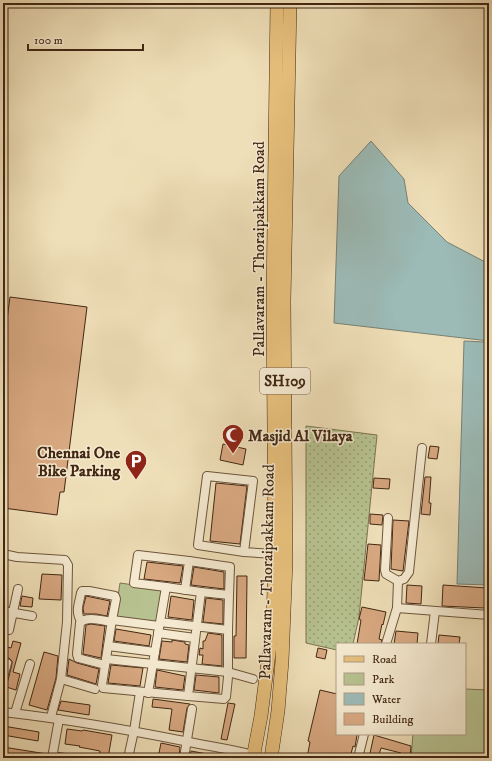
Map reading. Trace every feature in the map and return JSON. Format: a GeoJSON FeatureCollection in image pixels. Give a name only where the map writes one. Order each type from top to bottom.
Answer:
{"type":"FeatureCollection","features":[{"type":"Feature","properties":{"kind":"main road","name":"Pallavaram - Thoraipakkam Road"},"geometry":{"type":"LineString","coordinates":[[253,757],[261,716],[272,622],[275,554],[273,300],[277,3]]}},
{"type":"Feature","properties":{"kind":"main road","name":"Pallavaram - Thoraipakkam Road"},"geometry":{"type":"LineString","coordinates":[[270,758],[279,704],[286,561],[284,301],[290,3]]}},
{"type":"Feature","properties":{"kind":"street"},"geometry":{"type":"LineString","coordinates":[[388,518],[385,570],[386,574],[398,581],[404,579],[409,572],[422,448]]}},
{"type":"Feature","properties":{"kind":"street"},"geometry":{"type":"LineString","coordinates":[[244,552],[253,481],[207,476],[198,545],[244,552],[275,554]]}},
{"type":"Feature","properties":{"kind":"street"},"geometry":{"type":"LineString","coordinates":[[3,554],[17,557],[65,560],[68,565],[62,679],[55,718],[52,757],[65,758]]}},
{"type":"Feature","properties":{"kind":"street"},"geometry":{"type":"LineString","coordinates":[[229,595],[134,583],[138,555],[230,567],[228,674],[225,699],[142,693],[103,688],[102,685],[105,662],[116,599],[115,596],[86,590],[81,593],[77,611],[81,621],[77,654],[78,658],[105,662],[153,664],[192,668],[228,674],[253,682]]}},
{"type":"Feature","properties":{"kind":"street"},"geometry":{"type":"LineString","coordinates":[[185,590],[189,561]]}},
{"type":"Feature","properties":{"kind":"street"},"geometry":{"type":"LineString","coordinates":[[386,643],[397,608],[398,581]]}},
{"type":"Feature","properties":{"kind":"street"},"geometry":{"type":"LineString","coordinates":[[128,758],[142,693],[153,664],[166,587]]}},
{"type":"Feature","properties":{"kind":"street"},"geometry":{"type":"LineString","coordinates":[[9,630],[18,590]]}},
{"type":"Feature","properties":{"kind":"street"},"geometry":{"type":"LineString","coordinates":[[188,696],[196,627],[202,592]]}},
{"type":"Feature","properties":{"kind":"street"},"geometry":{"type":"LineString","coordinates":[[397,608],[489,615]]}},
{"type":"Feature","properties":{"kind":"street"},"geometry":{"type":"LineString","coordinates":[[3,611],[32,616]]}},
{"type":"Feature","properties":{"kind":"street"},"geometry":{"type":"LineString","coordinates":[[431,643],[435,611]]}},
{"type":"Feature","properties":{"kind":"street"},"geometry":{"type":"LineString","coordinates":[[81,621],[88,619],[159,627],[196,627],[228,630]]}},
{"type":"Feature","properties":{"kind":"street"},"geometry":{"type":"LineString","coordinates":[[159,627],[195,638]]}},
{"type":"Feature","properties":{"kind":"street"},"geometry":{"type":"LineString","coordinates":[[108,646],[155,652]]}},
{"type":"Feature","properties":{"kind":"street"},"geometry":{"type":"LineString","coordinates":[[3,678],[7,663]]}},
{"type":"Feature","properties":{"kind":"street"},"geometry":{"type":"LineString","coordinates":[[15,713],[30,664]]}},
{"type":"Feature","properties":{"kind":"street"},"geometry":{"type":"LineString","coordinates":[[62,679],[94,689]]}},
{"type":"Feature","properties":{"kind":"street"},"geometry":{"type":"LineString","coordinates":[[184,758],[192,709]]}},
{"type":"Feature","properties":{"kind":"street"},"geometry":{"type":"LineString","coordinates":[[3,712],[55,718],[134,731],[211,746],[253,757]]}},
{"type":"Feature","properties":{"kind":"street"},"geometry":{"type":"LineString","coordinates":[[358,758],[364,735]]}},
{"type":"Feature","properties":{"kind":"green space"},"geometry":{"type":"Polygon","coordinates":[[[306,426],[377,435],[359,617],[353,643],[336,643],[336,650],[306,643],[306,426]]]}},
{"type":"Feature","properties":{"kind":"green space"},"geometry":{"type":"Polygon","coordinates":[[[120,583],[162,589],[157,623],[115,616],[120,583]]]}},
{"type":"Feature","properties":{"kind":"green space"},"geometry":{"type":"Polygon","coordinates":[[[466,689],[489,690],[489,758],[411,758],[413,735],[466,735],[466,689]]]}},
{"type":"Feature","properties":{"kind":"water"},"geometry":{"type":"Polygon","coordinates":[[[371,141],[404,179],[408,203],[447,242],[489,264],[489,341],[334,323],[339,176],[371,141]]]}},
{"type":"Feature","properties":{"kind":"water"},"geometry":{"type":"Polygon","coordinates":[[[464,341],[484,342],[489,344],[489,585],[457,584],[464,341]]]}},
{"type":"Feature","properties":{"kind":"building"},"geometry":{"type":"Polygon","coordinates":[[[10,297],[87,307],[64,492],[60,492],[57,515],[3,508],[3,350],[10,297]]]}},
{"type":"Feature","properties":{"kind":"building","name":"Masjid Al Vilaya"},"geometry":{"type":"Polygon","coordinates":[[[223,444],[246,449],[243,465],[220,460],[223,444]]]}},
{"type":"Feature","properties":{"kind":"building"},"geometry":{"type":"Polygon","coordinates":[[[430,446],[439,447],[437,459],[428,458],[430,446]]]}},
{"type":"Feature","properties":{"kind":"building"},"geometry":{"type":"Polygon","coordinates":[[[425,477],[431,477],[429,503],[431,503],[430,515],[421,514],[425,477]]]}},
{"type":"Feature","properties":{"kind":"building"},"geometry":{"type":"Polygon","coordinates":[[[374,478],[390,479],[389,489],[373,488],[374,478]]]}},
{"type":"Feature","properties":{"kind":"building"},"geometry":{"type":"Polygon","coordinates":[[[216,483],[247,486],[240,544],[210,541],[216,483]]]}},
{"type":"Feature","properties":{"kind":"building"},"geometry":{"type":"Polygon","coordinates":[[[370,514],[383,515],[382,525],[370,524],[370,514]]]}},
{"type":"Feature","properties":{"kind":"building"},"geometry":{"type":"Polygon","coordinates":[[[393,520],[409,521],[403,571],[391,569],[393,520]]]}},
{"type":"Feature","properties":{"kind":"building"},"geometry":{"type":"Polygon","coordinates":[[[368,544],[381,545],[379,581],[364,580],[368,544]]]}},
{"type":"Feature","properties":{"kind":"building"},"geometry":{"type":"Polygon","coordinates":[[[147,562],[183,566],[180,583],[144,579],[147,562]]]}},
{"type":"Feature","properties":{"kind":"building"},"geometry":{"type":"Polygon","coordinates":[[[194,567],[224,572],[224,589],[191,585],[194,567]]]}},
{"type":"Feature","properties":{"kind":"building"},"geometry":{"type":"Polygon","coordinates":[[[42,574],[62,575],[61,600],[39,599],[42,574]]]}},
{"type":"Feature","properties":{"kind":"building"},"geometry":{"type":"Polygon","coordinates":[[[237,576],[247,576],[246,658],[234,658],[237,576]]]}},
{"type":"Feature","properties":{"kind":"building"},"geometry":{"type":"Polygon","coordinates":[[[407,585],[422,586],[421,604],[406,603],[407,585]]]}},
{"type":"Feature","properties":{"kind":"building"},"geometry":{"type":"Polygon","coordinates":[[[443,585],[487,588],[485,608],[442,606],[443,585]]]}},
{"type":"Feature","properties":{"kind":"building"},"geometry":{"type":"Polygon","coordinates":[[[22,596],[33,598],[32,607],[20,606],[22,596]]]}},
{"type":"Feature","properties":{"kind":"building"},"geometry":{"type":"Polygon","coordinates":[[[86,596],[110,601],[107,616],[84,614],[83,608],[86,596]]]}},
{"type":"Feature","properties":{"kind":"building"},"geometry":{"type":"Polygon","coordinates":[[[171,596],[194,600],[192,620],[168,617],[171,596]]]}},
{"type":"Feature","properties":{"kind":"building"},"geometry":{"type":"Polygon","coordinates":[[[206,598],[223,600],[223,624],[203,622],[206,598]]]}},
{"type":"Feature","properties":{"kind":"building"},"geometry":{"type":"Polygon","coordinates":[[[362,607],[386,612],[379,639],[382,640],[381,643],[357,643],[361,620],[359,619],[362,607]]]}},
{"type":"Feature","properties":{"kind":"building"},"geometry":{"type":"Polygon","coordinates":[[[91,624],[105,626],[101,658],[83,654],[86,625],[91,624]]]}},
{"type":"Feature","properties":{"kind":"building"},"geometry":{"type":"Polygon","coordinates":[[[116,629],[151,635],[149,646],[114,641],[116,629]]]}},
{"type":"Feature","properties":{"kind":"building"},"geometry":{"type":"Polygon","coordinates":[[[396,631],[418,633],[417,643],[394,643],[396,631]]]}},
{"type":"Feature","properties":{"kind":"building"},"geometry":{"type":"Polygon","coordinates":[[[208,633],[222,635],[222,666],[202,664],[203,655],[199,655],[200,648],[203,649],[203,641],[205,641],[208,633]]]}},
{"type":"Feature","properties":{"kind":"building"},"geometry":{"type":"Polygon","coordinates":[[[439,635],[460,637],[459,643],[438,643],[439,635]]]}},
{"type":"Feature","properties":{"kind":"building"},"geometry":{"type":"Polygon","coordinates":[[[172,640],[185,642],[185,644],[189,645],[187,662],[159,659],[162,641],[172,642],[172,640]]]}},
{"type":"Feature","properties":{"kind":"building"},"geometry":{"type":"Polygon","coordinates":[[[13,641],[21,643],[13,672],[20,674],[16,690],[3,686],[3,683],[7,682],[8,680],[12,661],[9,658],[3,659],[3,646],[11,648],[13,641]]]}},
{"type":"Feature","properties":{"kind":"building"},"geometry":{"type":"Polygon","coordinates":[[[318,648],[327,650],[325,659],[316,657],[318,648]]]}},
{"type":"Feature","properties":{"kind":"building"},"geometry":{"type":"Polygon","coordinates":[[[44,652],[58,656],[56,678],[47,710],[29,705],[44,652]]]}},
{"type":"Feature","properties":{"kind":"building"},"geometry":{"type":"Polygon","coordinates":[[[69,659],[77,663],[99,669],[96,684],[67,675],[69,659]]]}},
{"type":"Feature","properties":{"kind":"building"},"geometry":{"type":"Polygon","coordinates":[[[111,665],[143,668],[140,686],[108,683],[111,665]]]}},
{"type":"Feature","properties":{"kind":"building"},"geometry":{"type":"Polygon","coordinates":[[[157,670],[185,676],[183,690],[155,687],[157,670]]]}},
{"type":"Feature","properties":{"kind":"building"},"geometry":{"type":"Polygon","coordinates":[[[196,675],[219,677],[219,693],[194,690],[196,675]]]}},
{"type":"Feature","properties":{"kind":"building"},"geometry":{"type":"Polygon","coordinates":[[[320,690],[336,694],[336,735],[357,735],[355,747],[353,746],[350,758],[307,758],[310,742],[308,741],[320,690]]]}},
{"type":"Feature","properties":{"kind":"building"},"geometry":{"type":"Polygon","coordinates":[[[153,699],[190,704],[187,708],[183,732],[169,730],[172,709],[152,707],[153,699]]]}},
{"type":"Feature","properties":{"kind":"building"},"geometry":{"type":"Polygon","coordinates":[[[61,701],[90,705],[89,715],[58,710],[61,701]]]}},
{"type":"Feature","properties":{"kind":"building"},"geometry":{"type":"Polygon","coordinates":[[[228,703],[235,704],[227,740],[221,739],[228,703]]]}},
{"type":"Feature","properties":{"kind":"building"},"geometry":{"type":"Polygon","coordinates":[[[3,726],[39,732],[38,741],[3,735],[3,726]]]}},
{"type":"Feature","properties":{"kind":"building"},"geometry":{"type":"Polygon","coordinates":[[[67,729],[112,735],[108,758],[99,758],[100,751],[65,744],[67,729]]]}},
{"type":"Feature","properties":{"kind":"building"},"geometry":{"type":"Polygon","coordinates":[[[374,735],[411,746],[410,758],[400,758],[401,753],[381,748],[378,758],[369,758],[374,735]]]}},
{"type":"Feature","properties":{"kind":"building"},"geometry":{"type":"Polygon","coordinates":[[[161,743],[180,747],[179,758],[158,758],[161,743]]]}},
{"type":"Feature","properties":{"kind":"building"},"geometry":{"type":"Polygon","coordinates":[[[3,747],[47,754],[47,758],[3,758],[3,747]]]}},
{"type":"Feature","properties":{"kind":"building"},"geometry":{"type":"Polygon","coordinates":[[[191,751],[213,755],[213,758],[190,758],[191,751]]]}},
{"type":"Feature","properties":{"kind":"building"},"geometry":{"type":"Polygon","coordinates":[[[217,753],[236,757],[236,758],[216,758],[217,753]]]}},
{"type":"Feature","properties":{"kind":"place","name":"Masjid Al Vilaya"},"geometry":{"type":"Point","coordinates":[233,454]}},
{"type":"Feature","properties":{"kind":"place","name":"Chennai One Bike Parking"},"geometry":{"type":"Point","coordinates":[136,480]}}]}
